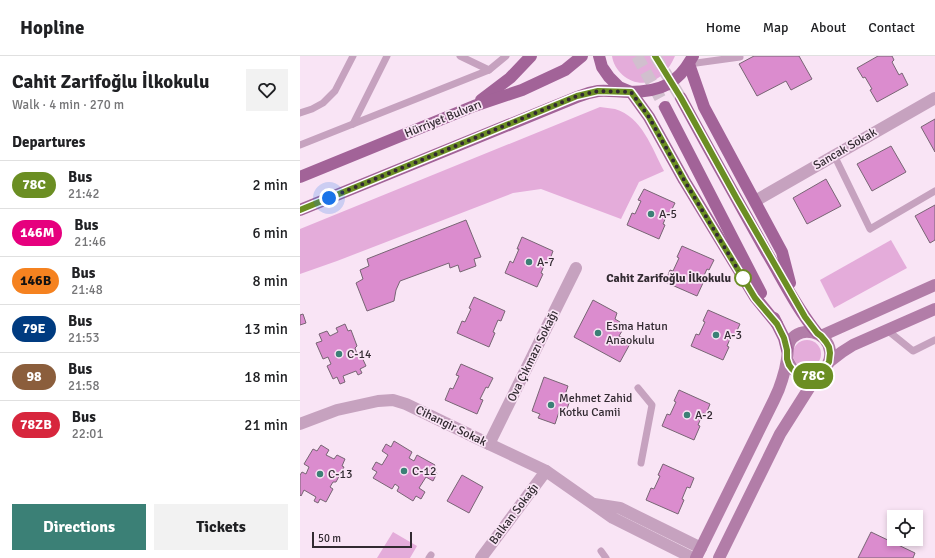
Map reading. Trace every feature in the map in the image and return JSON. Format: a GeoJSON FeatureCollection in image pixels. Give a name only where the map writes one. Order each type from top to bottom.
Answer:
{"type":"FeatureCollection","features":[{"type":"Feature","properties":{"kind":"main road"},"geometry":{"type":"LineString","coordinates":[[474,106],[510,78],[531,56]]}},
{"type":"Feature","properties":{"kind":"main road","name":"Hürriyet Bulvarı"},"geometry":{"type":"LineString","coordinates":[[300,177],[474,106],[529,87],[565,70],[582,56]]}},
{"type":"Feature","properties":{"kind":"main road"},"geometry":{"type":"LineString","coordinates":[[599,56],[602,68],[609,77],[619,87],[631,92],[649,117],[684,180],[755,298],[777,324]]}},
{"type":"Feature","properties":{"kind":"main road"},"geometry":{"type":"LineString","coordinates":[[300,210],[577,96],[598,91],[631,92],[647,91],[663,87],[671,83],[682,74],[691,60]]}},
{"type":"Feature","properties":{"kind":"main road"},"geometry":{"type":"LineString","coordinates":[[691,60],[704,107],[782,252],[793,298]]}},
{"type":"Feature","properties":{"kind":"main road"},"geometry":{"type":"LineString","coordinates":[[681,98],[793,298],[809,324],[829,347],[829,362]]}},
{"type":"Feature","properties":{"kind":"main road"},"geometry":{"type":"LineString","coordinates":[[665,107],[784,338],[787,355],[792,369],[796,373],[807,376],[818,374]]}},
{"type":"Feature","properties":{"kind":"main road"},"geometry":{"type":"LineString","coordinates":[[697,555],[774,400],[782,380],[789,343],[797,335],[807,332],[819,335],[935,285]]}},
{"type":"Feature","properties":{"kind":"main road"},"geometry":{"type":"LineString","coordinates":[[719,558],[780,434],[818,374],[829,362],[842,352],[935,309]]}},
{"type":"Feature","properties":{"kind":"street","name":"Sancak Sokak"},"geometry":{"type":"LineString","coordinates":[[755,201],[935,98]]}},
{"type":"Feature","properties":{"kind":"street","name":"Ova Çıkmazı Sokağı"},"geometry":{"type":"LineString","coordinates":[[489,444],[576,268]]}},
{"type":"Feature","properties":{"kind":"street","name":"Cihangir Sokak"},"geometry":{"type":"LineString","coordinates":[[300,424],[337,410],[378,401],[393,400],[406,404],[546,471],[591,503],[620,508],[697,555]]}},
{"type":"Feature","properties":{"kind":"street","name":"Balkan Sokağı"},"geometry":{"type":"LineString","coordinates":[[481,558],[546,471]]}},
{"type":"Feature","properties":{"kind":"lane"},"geometry":{"type":"LineString","coordinates":[[300,113],[312,109],[323,102],[335,91],[353,56]]}},
{"type":"Feature","properties":{"kind":"lane"},"geometry":{"type":"LineString","coordinates":[[353,124],[387,56]]}},
{"type":"Feature","properties":{"kind":"lane"},"geometry":{"type":"LineString","coordinates":[[460,56],[489,70]]}},
{"type":"Feature","properties":{"kind":"lane"},"geometry":{"type":"LineString","coordinates":[[300,145],[489,70],[506,56]]}},
{"type":"Feature","properties":{"kind":"lane"},"geometry":{"type":"LineString","coordinates":[[691,60],[740,57]]}},
{"type":"Feature","properties":{"kind":"lane"},"geometry":{"type":"LineString","coordinates":[[834,156],[870,229],[935,191]]}},
{"type":"Feature","properties":{"kind":"lane"},"geometry":{"type":"LineString","coordinates":[[887,330],[913,351],[935,340]]}},
{"type":"Feature","properties":{"kind":"lane"},"geometry":{"type":"LineString","coordinates":[[638,388],[652,405],[641,463]]}},
{"type":"Feature","properties":{"kind":"lane"},"geometry":{"type":"LineString","coordinates":[[601,551],[606,558]]}},
{"type":"Feature","properties":{"kind":"shaded area"},"geometry":{"type":"Polygon","coordinates":[[[612,56],[675,56],[672,63],[661,76],[651,82],[643,83],[636,82],[623,75],[618,70],[612,56]]]}},
{"type":"Feature","properties":{"kind":"shaded area"},"geometry":{"type":"Polygon","coordinates":[[[600,107],[615,109],[624,113],[639,126],[650,143],[664,171],[639,182],[621,219],[541,189],[513,193],[300,274],[300,229],[600,107]]]}},
{"type":"Feature","properties":{"kind":"shaded area"},"geometry":{"type":"Polygon","coordinates":[[[891,240],[907,268],[834,308],[820,280],[891,240]]]}},
{"type":"Feature","properties":{"kind":"shaded area"},"geometry":{"type":"Polygon","coordinates":[[[807,340],[817,344],[821,354],[817,364],[807,368],[797,364],[793,354],[797,344],[807,340]]]}},
{"type":"Feature","properties":{"kind":"shaded area"},"geometry":{"type":"Polygon","coordinates":[[[393,532],[417,546],[410,558],[377,558],[393,532]]]}},
{"type":"Feature","properties":{"kind":"building"},"geometry":{"type":"Polygon","coordinates":[[[754,56],[799,56],[812,79],[791,90],[786,81],[757,96],[739,64],[754,56]]]}},
{"type":"Feature","properties":{"kind":"building"},"geometry":{"type":"Polygon","coordinates":[[[878,56],[892,56],[894,60],[892,62],[899,75],[902,73],[908,85],[877,102],[865,77],[863,78],[857,68],[878,56]]]}},
{"type":"Feature","properties":{"kind":"building"},"geometry":{"type":"Polygon","coordinates":[[[935,119],[935,152],[921,127],[935,119]]]}},
{"type":"Feature","properties":{"kind":"building"},"geometry":{"type":"Polygon","coordinates":[[[891,146],[906,172],[872,191],[857,164],[891,146]]]}},
{"type":"Feature","properties":{"kind":"building"},"geometry":{"type":"Polygon","coordinates":[[[826,179],[841,206],[807,224],[793,198],[826,179]]]}},
{"type":"Feature","properties":{"kind":"building","name":"A-5"},"geometry":{"type":"Polygon","coordinates":[[[644,189],[675,203],[670,213],[668,212],[663,224],[665,225],[659,239],[627,225],[632,213],[635,214],[641,201],[638,200],[644,189]]]}},
{"type":"Feature","properties":{"kind":"building"},"geometry":{"type":"Polygon","coordinates":[[[935,205],[935,240],[930,243],[915,216],[935,205]]]}},
{"type":"Feature","properties":{"kind":"building"},"geometry":{"type":"Polygon","coordinates":[[[466,220],[481,257],[474,259],[476,266],[460,272],[458,265],[450,268],[449,263],[400,281],[396,290],[394,301],[367,311],[356,283],[363,279],[360,270],[369,266],[367,259],[466,220]]]}},
{"type":"Feature","properties":{"kind":"building","name":"A-7"},"geometry":{"type":"Polygon","coordinates":[[[522,237],[553,251],[549,262],[546,261],[541,273],[543,274],[537,287],[505,273],[510,261],[513,263],[522,237]]]}},
{"type":"Feature","properties":{"kind":"building"},"geometry":{"type":"Polygon","coordinates":[[[682,246],[714,260],[709,270],[707,269],[697,296],[665,282],[670,270],[673,271],[679,258],[677,257],[682,246]]]}},
{"type":"Feature","properties":{"kind":"building"},"geometry":{"type":"Polygon","coordinates":[[[474,297],[505,311],[501,321],[498,320],[493,332],[495,333],[489,347],[457,333],[462,321],[465,322],[471,309],[469,308],[474,297]]]}},
{"type":"Feature","properties":{"kind":"building","name":"Esma Hatun Anaokulu"},"geometry":{"type":"Polygon","coordinates":[[[593,300],[617,313],[615,319],[620,322],[617,327],[622,331],[619,336],[631,342],[620,362],[574,337],[593,300]]]}},
{"type":"Feature","properties":{"kind":"building","name":"A-3"},"geometry":{"type":"Polygon","coordinates":[[[708,310],[740,324],[735,335],[732,334],[727,346],[729,347],[723,360],[691,346],[696,334],[699,335],[705,322],[703,321],[708,310]]]}},
{"type":"Feature","properties":{"kind":"building"},"geometry":{"type":"Polygon","coordinates":[[[303,314],[306,323],[300,325],[300,315],[303,314]]]}},
{"type":"Feature","properties":{"kind":"building","name":"C-14"},"geometry":{"type":"Polygon","coordinates":[[[345,324],[348,331],[351,330],[357,346],[355,348],[357,354],[360,353],[366,366],[360,369],[362,373],[358,375],[356,371],[343,376],[345,382],[340,384],[337,377],[333,379],[327,366],[331,364],[328,357],[323,359],[316,343],[322,341],[319,334],[327,331],[330,336],[338,332],[336,328],[345,324]]]}},
{"type":"Feature","properties":{"kind":"building"},"geometry":{"type":"Polygon","coordinates":[[[461,364],[493,378],[488,388],[486,387],[480,399],[483,400],[477,414],[445,400],[450,388],[453,389],[459,376],[456,375],[461,364]]]}},
{"type":"Feature","properties":{"kind":"building","name":"Mehmet Zahid Kotku Camii"},"geometry":{"type":"Polygon","coordinates":[[[544,377],[568,386],[564,398],[570,400],[566,412],[560,409],[555,424],[538,418],[540,414],[532,411],[544,377]]]}},
{"type":"Feature","properties":{"kind":"building","name":"A-2"},"geometry":{"type":"Polygon","coordinates":[[[679,390],[710,404],[706,414],[703,413],[698,425],[700,426],[694,440],[662,426],[667,414],[670,415],[676,402],[674,401],[679,390]]]}},
{"type":"Feature","properties":{"kind":"building","name":"C-12"},"geometry":{"type":"Polygon","coordinates":[[[394,441],[412,452],[409,458],[414,461],[417,455],[435,465],[432,470],[437,473],[433,481],[426,477],[419,488],[425,492],[421,499],[416,496],[413,501],[397,491],[399,487],[395,484],[392,489],[373,478],[377,472],[372,469],[376,462],[382,465],[388,455],[382,451],[386,444],[391,447],[394,441]]]}},
{"type":"Feature","properties":{"kind":"building","name":"C-13"},"geometry":{"type":"Polygon","coordinates":[[[321,445],[329,450],[326,455],[334,459],[337,455],[345,459],[342,466],[344,467],[336,482],[333,482],[330,487],[333,489],[326,502],[320,499],[318,503],[314,501],[316,497],[304,490],[301,496],[300,495],[300,475],[302,472],[306,474],[309,467],[304,464],[313,449],[317,451],[321,445]]]}},
{"type":"Feature","properties":{"kind":"building"},"geometry":{"type":"Polygon","coordinates":[[[663,464],[694,478],[690,488],[687,487],[682,499],[684,500],[678,514],[646,500],[651,488],[654,489],[660,476],[658,475],[663,464]]]}},
{"type":"Feature","properties":{"kind":"building"},"geometry":{"type":"Polygon","coordinates":[[[462,475],[483,487],[469,513],[447,501],[462,475]]]}},
{"type":"Feature","properties":{"kind":"building"},"geometry":{"type":"Polygon","coordinates":[[[871,532],[887,540],[887,546],[900,546],[915,553],[913,558],[858,558],[871,532]]]}},
{"type":"Feature","properties":{"kind":"tunnel"},"geometry":{"type":"LineString","coordinates":[[637,56],[665,107]]}},
{"type":"Feature","properties":{"kind":"tunnel"},"geometry":{"type":"LineString","coordinates":[[655,56],[681,98]]}},
{"type":"Feature","properties":{"kind":"bus line","name":"78C"},"geometry":{"type":"LineString","coordinates":[[300,210],[577,96],[598,91],[631,92],[649,117],[684,180],[755,298],[777,324],[784,338],[789,365],[796,373],[802,375],[813,376],[818,374],[829,362],[829,347],[809,324],[681,98],[655,56]]}},
{"type":"Feature","properties":{"kind":"place","name":"A-5"},"geometry":{"type":"Point","coordinates":[651,214]}},
{"type":"Feature","properties":{"kind":"place","name":"A-7"},"geometry":{"type":"Point","coordinates":[529,262]}},
{"type":"Feature","properties":{"kind":"place","name":"Cahit Zarifoğlu İlkokulu"},"geometry":{"type":"Point","coordinates":[743,278]}},
{"type":"Feature","properties":{"kind":"place","name":"Esma Hatun Anaokulu"},"geometry":{"type":"Point","coordinates":[598,333]}},
{"type":"Feature","properties":{"kind":"place","name":"A-3"},"geometry":{"type":"Point","coordinates":[716,335]}},
{"type":"Feature","properties":{"kind":"place","name":"C-14"},"geometry":{"type":"Point","coordinates":[339,354]}},
{"type":"Feature","properties":{"kind":"place","name":"Mehmet Zahid Kotku Camii"},"geometry":{"type":"Point","coordinates":[551,405]}},
{"type":"Feature","properties":{"kind":"place","name":"A-2"},"geometry":{"type":"Point","coordinates":[687,415]}},
{"type":"Feature","properties":{"kind":"place","name":"C-12"},"geometry":{"type":"Point","coordinates":[404,471]}},
{"type":"Feature","properties":{"kind":"place","name":"C-13"},"geometry":{"type":"Point","coordinates":[320,474]}},
{"type":"Feature","properties":{"kind":"route"},"geometry":{"type":"LineString","coordinates":[[329,198],[577,96],[598,91],[631,92],[649,117],[684,180],[743,278]]}}]}
